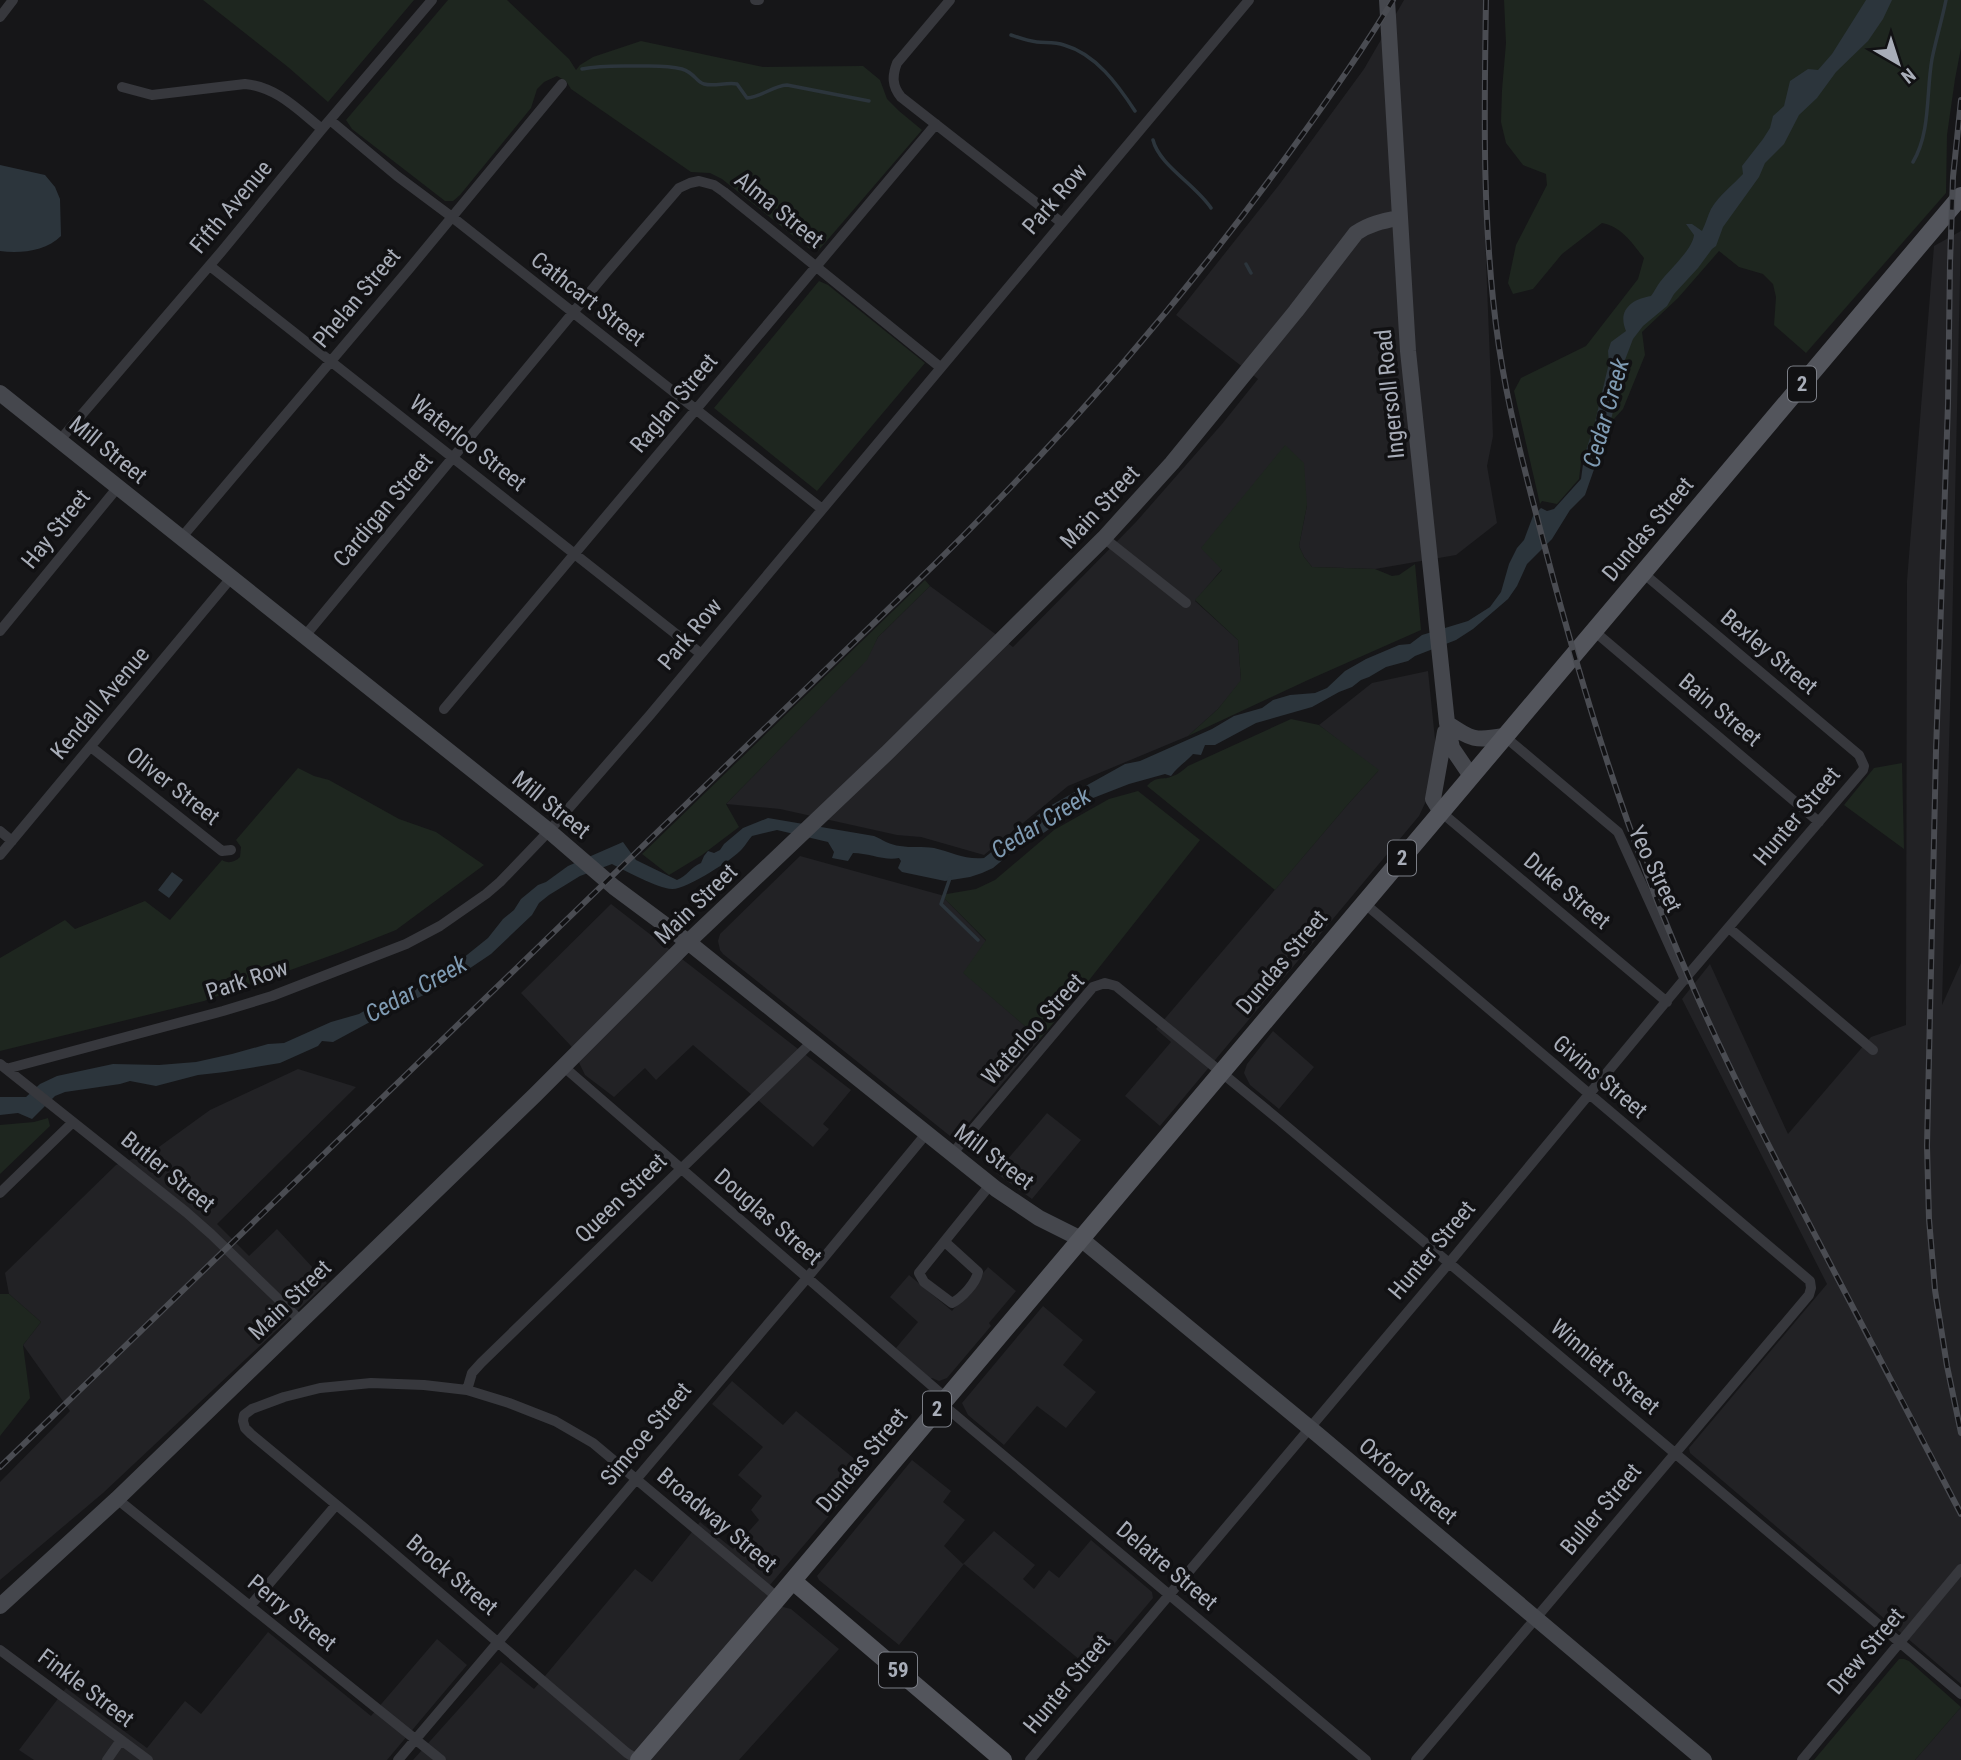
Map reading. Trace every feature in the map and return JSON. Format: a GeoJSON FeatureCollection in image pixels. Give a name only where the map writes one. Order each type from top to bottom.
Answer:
{"type":"FeatureCollection","features":[{"type":"Feature","properties":{"kind":"main road","name":"Ingersoll Road"},"geometry":{"type":"LineString","coordinates":[[1387,0],[1408,351],[1447,723],[1452,748],[1471,776]]}},
{"type":"Feature","properties":{"kind":"main road","name":"Dundas Street"},"geometry":{"type":"LineString","coordinates":[[639,1760],[1961,196]]}},
{"type":"Feature","properties":{"kind":"main road","name":"Main Street"},"geometry":{"type":"LineString","coordinates":[[0,1606],[117,1499],[564,1067],[688,942],[888,752],[1104,538],[1172,463],[1356,233],[1366,226],[1398,218]]}},
{"type":"Feature","properties":{"kind":"main road","name":"Mill Street"},"geometry":{"type":"LineString","coordinates":[[0,393],[549,831],[614,887],[688,942],[990,1185],[1039,1218],[1082,1239]]}},
{"type":"Feature","properties":{"kind":"main road"},"geometry":{"type":"LineString","coordinates":[[1441,812],[1433,799],[1447,723],[1467,736],[1482,740],[1504,736]]}},
{"type":"Feature","properties":{"kind":"main road","name":"Oxford Street"},"geometry":{"type":"LineString","coordinates":[[1082,1239],[1704,1760]]}},
{"type":"Feature","properties":{"kind":"main road","name":"59"},"geometry":{"type":"LineString","coordinates":[[793,1581],[1003,1760]]}},
{"type":"Feature","properties":{"kind":"street"},"geometry":{"type":"LineString","coordinates":[[0,17],[13,0]]}},
{"type":"Feature","properties":{"kind":"street","name":"Fifth Avenue"},"geometry":{"type":"LineString","coordinates":[[60,440],[210,266],[432,0]]}},
{"type":"Feature","properties":{"kind":"street"},"geometry":{"type":"LineString","coordinates":[[950,0],[902,58],[893,76],[898,94],[1062,223]]}},
{"type":"Feature","properties":{"kind":"street","name":"Park Row"},"geometry":{"type":"LineString","coordinates":[[3,1067],[223,1011],[339,971],[406,944],[440,926],[486,894],[549,831],[1250,0]]}},
{"type":"Feature","properties":{"kind":"street","name":"Phelan Street"},"geometry":{"type":"LineString","coordinates":[[182,537],[562,84]]}},
{"type":"Feature","properties":{"kind":"street"},"geometry":{"type":"LineString","coordinates":[[122,87],[152,96],[259,85],[282,97],[322,129]]}},
{"type":"Feature","properties":{"kind":"street","name":"Cathcart Street"},"geometry":{"type":"LineString","coordinates":[[330,120],[397,176],[822,509]]}},
{"type":"Feature","properties":{"kind":"street","name":"Raglan Street"},"geometry":{"type":"LineString","coordinates":[[444,709],[936,124]]}},
{"type":"Feature","properties":{"kind":"street","name":"Alma Street"},"geometry":{"type":"LineString","coordinates":[[574,313],[673,195],[684,185],[695,181],[708,183],[724,192],[940,368]]}},
{"type":"Feature","properties":{"kind":"street","name":"Waterloo Street"},"geometry":{"type":"LineString","coordinates":[[210,266],[700,653]]}},
{"type":"Feature","properties":{"kind":"street","name":"Cardigan Street"},"geometry":{"type":"LineString","coordinates":[[304,637],[574,313]]}},
{"type":"Feature","properties":{"kind":"street","name":"Hay Street"},"geometry":{"type":"LineString","coordinates":[[0,631],[118,487]]}},
{"type":"Feature","properties":{"kind":"street"},"geometry":{"type":"LineString","coordinates":[[1104,538],[1186,603]]}},
{"type":"Feature","properties":{"kind":"street","name":"Bexley Street"},"geometry":{"type":"LineString","coordinates":[[1643,573],[1859,755],[1864,766]]}},
{"type":"Feature","properties":{"kind":"street","name":"Kendall Avenue"},"geometry":{"type":"LineString","coordinates":[[0,855],[232,578]]}},
{"type":"Feature","properties":{"kind":"street","name":"Bain Street"},"geometry":{"type":"LineString","coordinates":[[1594,631],[1819,822]]}},
{"type":"Feature","properties":{"kind":"street","name":"Yeo Street"},"geometry":{"type":"LineString","coordinates":[[1504,736],[1618,832],[1685,980]]}},
{"type":"Feature","properties":{"kind":"street","name":"Oliver Street"},"geometry":{"type":"LineString","coordinates":[[91,747],[220,850],[231,850]]}},
{"type":"Feature","properties":{"kind":"street","name":"Hunter Street"},"geometry":{"type":"LineString","coordinates":[[1030,1760],[1864,766]]}},
{"type":"Feature","properties":{"kind":"street","name":"Duke Street"},"geometry":{"type":"LineString","coordinates":[[1441,812],[1667,1002]]}},
{"type":"Feature","properties":{"kind":"street"},"geometry":{"type":"LineString","coordinates":[[0,831],[12,841]]}},
{"type":"Feature","properties":{"kind":"street","name":"Givins Street"},"geometry":{"type":"LineString","coordinates":[[1364,903],[1810,1282]]}},
{"type":"Feature","properties":{"kind":"street"},"geometry":{"type":"LineString","coordinates":[[1728,929],[1873,1050]]}},
{"type":"Feature","properties":{"kind":"street","name":"Waterloo Street"},"geometry":{"type":"LineString","coordinates":[[952,1154],[1098,984],[1116,986],[1222,1072]]}},
{"type":"Feature","properties":{"kind":"street","name":"Queen Street"},"geometry":{"type":"LineString","coordinates":[[467,1390],[472,1373],[481,1363],[812,1042]]}},
{"type":"Feature","properties":{"kind":"street","name":"Butler Street"},"geometry":{"type":"LineString","coordinates":[[3,1067],[186,1212],[301,1321]]}},
{"type":"Feature","properties":{"kind":"street","name":"Douglas Street"},"geometry":{"type":"LineString","coordinates":[[564,1067],[944,1401]]}},
{"type":"Feature","properties":{"kind":"street","name":"Winniett Street"},"geometry":{"type":"LineString","coordinates":[[1222,1072],[1961,1694]]}},
{"type":"Feature","properties":{"kind":"street"},"geometry":{"type":"LineString","coordinates":[[0,1193],[72,1123]]}},
{"type":"Feature","properties":{"kind":"street","name":"Simcoe Street"},"geometry":{"type":"LineString","coordinates":[[398,1760],[926,1134]]}},
{"type":"Feature","properties":{"kind":"street"},"geometry":{"type":"LineString","coordinates":[[944,1242],[978,1272],[957,1301],[952,1303],[924,1282],[919,1273],[944,1242],[990,1185]]}},
{"type":"Feature","properties":{"kind":"street","name":"Buller Street"},"geometry":{"type":"LineString","coordinates":[[1416,1760],[1809,1295],[1810,1282]]}},
{"type":"Feature","properties":{"kind":"street","name":"Broadway Street"},"geometry":{"type":"LineString","coordinates":[[243,1421],[247,1412],[260,1404],[284,1396],[320,1388],[371,1383],[467,1390],[524,1408],[567,1427],[593,1443],[778,1598]]}},
{"type":"Feature","properties":{"kind":"street","name":"Delatre Street"},"geometry":{"type":"LineString","coordinates":[[944,1401],[1366,1760]]}},
{"type":"Feature","properties":{"kind":"street","name":"Brock Street"},"geometry":{"type":"LineString","coordinates":[[243,1421],[251,1434],[627,1753],[639,1760]]}},
{"type":"Feature","properties":{"kind":"street","name":"Perry Street"},"geometry":{"type":"LineString","coordinates":[[117,1499],[441,1760]]}},
{"type":"Feature","properties":{"kind":"street"},"geometry":{"type":"LineString","coordinates":[[250,1606],[336,1505]]}},
{"type":"Feature","properties":{"kind":"street","name":"Drew Street"},"geometry":{"type":"LineString","coordinates":[[1802,1760],[1961,1569]]}},
{"type":"Feature","properties":{"kind":"street","name":"Finkle Street"},"geometry":{"type":"LineString","coordinates":[[0,1650],[148,1760]]}},
{"type":"Feature","properties":{"kind":"street"},"geometry":{"type":"LineString","coordinates":[[107,1760],[121,1740]]}},
{"type":"Feature","properties":{"kind":"shaded area"},"geometry":{"type":"Polygon","coordinates":[[[203,0],[414,0],[328,102],[203,0]]]}},
{"type":"Feature","properties":{"kind":"shaded area"},"geometry":{"type":"Polygon","coordinates":[[[448,0],[507,0],[569,59],[576,70],[593,57],[641,41],[763,67],[863,66],[880,80],[887,99],[922,130],[818,251],[811,250],[722,179],[710,173],[691,172],[571,89],[566,81],[557,76],[537,89],[531,108],[460,195],[453,201],[445,201],[352,129],[346,120],[448,0]]]}},
{"type":"Feature","properties":{"kind":"shaded area"},"geometry":{"type":"Polygon","coordinates":[[[1404,0],[1485,0],[1485,235],[1493,436],[1487,466],[1497,523],[1456,555],[1375,569],[1312,567],[1299,546],[1307,505],[1222,569],[1195,601],[1238,640],[1241,681],[1218,709],[1188,736],[1068,786],[984,855],[921,837],[897,835],[780,809],[726,804],[866,660],[878,637],[930,586],[1013,647],[1136,522],[1222,424],[1258,379],[1176,315],[1279,185],[1364,69],[1404,0]]]}},
{"type":"Feature","properties":{"kind":"shaded area"},"geometry":{"type":"Polygon","coordinates":[[[1504,0],[1961,0],[1961,48],[1947,135],[1946,193],[1806,353],[1774,325],[1776,297],[1773,284],[1763,274],[1739,267],[1719,251],[1678,298],[1642,332],[1645,355],[1623,409],[1582,454],[1579,479],[1557,504],[1542,501],[1540,504],[1514,391],[1521,378],[1586,346],[1638,279],[1644,258],[1621,232],[1602,223],[1562,254],[1533,289],[1513,294],[1508,283],[1516,245],[1547,185],[1546,174],[1523,165],[1506,143],[1501,122],[1506,43],[1504,0]]]}},
{"type":"Feature","properties":{"kind":"shaded area"},"geometry":{"type":"Polygon","coordinates":[[[1961,231],[1942,1005],[1961,963],[1961,1684],[1690,1453],[1689,1448],[1827,1284],[1682,999],[1710,964],[1788,1134],[1871,1037],[1906,1025],[1907,581],[1934,246],[1961,231]]]}},
{"type":"Feature","properties":{"kind":"shaded area"},"geometry":{"type":"Polygon","coordinates":[[[819,281],[828,285],[925,363],[817,491],[714,408],[819,281]]]}},
{"type":"Feature","properties":{"kind":"shaded area"},"geometry":{"type":"Polygon","coordinates":[[[1285,445],[1304,463],[1307,505],[1299,546],[1304,557],[1312,567],[1375,569],[1392,576],[1399,575],[1415,564],[1421,630],[1188,736],[1218,709],[1241,680],[1238,640],[1195,600],[1222,570],[1201,548],[1285,445]]]}},
{"type":"Feature","properties":{"kind":"shaded area"},"geometry":{"type":"Polygon","coordinates":[[[925,580],[930,586],[878,637],[867,660],[726,804],[739,827],[702,855],[669,875],[642,854],[925,580]]]}},
{"type":"Feature","properties":{"kind":"shaded area"},"geometry":{"type":"Polygon","coordinates":[[[1428,671],[1436,749],[1427,799],[1419,816],[1160,1126],[1125,1096],[1171,1042],[1156,1029],[1378,771],[1319,725],[1372,683],[1428,671]]]}},
{"type":"Feature","properties":{"kind":"shaded area"},"geometry":{"type":"Polygon","coordinates":[[[1291,719],[1319,725],[1379,770],[1275,890],[1147,786],[1154,780],[1175,775],[1188,766],[1291,719]]]}},
{"type":"Feature","properties":{"kind":"shaded area"},"geometry":{"type":"Polygon","coordinates":[[[1902,763],[1904,849],[1844,805],[1874,768],[1902,763]]]}},
{"type":"Feature","properties":{"kind":"shaded area"},"geometry":{"type":"Polygon","coordinates":[[[298,768],[329,780],[399,819],[436,832],[484,865],[396,930],[338,953],[204,1001],[0,1051],[0,958],[65,920],[75,929],[145,901],[170,920],[222,860],[231,862],[240,857],[241,847],[236,840],[298,768]]]}},
{"type":"Feature","properties":{"kind":"shaded area"},"geometry":{"type":"Polygon","coordinates":[[[1138,791],[1200,840],[1040,1039],[963,973],[986,940],[941,895],[976,889],[995,880],[1054,830],[1109,799],[1138,791]]]}},
{"type":"Feature","properties":{"kind":"shaded area"},"geometry":{"type":"Polygon","coordinates":[[[800,856],[941,895],[986,941],[964,973],[1040,1039],[956,1138],[950,1136],[720,950],[720,934],[800,856]]]}},
{"type":"Feature","properties":{"kind":"shaded area"},"geometry":{"type":"Polygon","coordinates":[[[611,904],[851,1090],[823,1124],[829,1129],[813,1147],[693,1045],[656,1080],[645,1068],[614,1097],[585,1075],[571,1046],[521,993],[611,904]]]}},
{"type":"Feature","properties":{"kind":"shaded area"},"geometry":{"type":"Polygon","coordinates":[[[1273,1031],[1314,1067],[1279,1109],[1250,1085],[1244,1073],[1247,1064],[1273,1031]]]}},
{"type":"Feature","properties":{"kind":"shaded area"},"geometry":{"type":"Polygon","coordinates":[[[298,1069],[356,1087],[217,1224],[249,1256],[277,1229],[327,1283],[103,1493],[0,1580],[0,1482],[70,1411],[23,1345],[41,1322],[9,1294],[5,1273],[116,1165],[152,1152],[210,1110],[298,1069]]]}},
{"type":"Feature","properties":{"kind":"shaded area"},"geometry":{"type":"Polygon","coordinates":[[[1047,1113],[1081,1140],[1032,1199],[996,1173],[1047,1113]]]}},
{"type":"Feature","properties":{"kind":"shaded area"},"geometry":{"type":"Polygon","coordinates":[[[48,1118],[50,1126],[0,1174],[0,1125],[48,1118]]]}},
{"type":"Feature","properties":{"kind":"shaded area"},"geometry":{"type":"Polygon","coordinates":[[[988,1267],[1016,1291],[989,1323],[991,1326],[947,1378],[939,1381],[930,1379],[896,1348],[918,1322],[890,1297],[909,1275],[952,1311],[988,1267]]]}},
{"type":"Feature","properties":{"kind":"shaded area"},"geometry":{"type":"Polygon","coordinates":[[[0,1294],[9,1294],[41,1322],[23,1345],[30,1398],[0,1436],[0,1294]]]}},
{"type":"Feature","properties":{"kind":"shaded area"},"geometry":{"type":"Polygon","coordinates":[[[1043,1306],[1083,1340],[1063,1365],[1096,1392],[1066,1428],[1037,1406],[1004,1445],[968,1415],[962,1403],[1043,1306]]]}},
{"type":"Feature","properties":{"kind":"shaded area"},"geometry":{"type":"Polygon","coordinates":[[[732,1381],[783,1425],[796,1411],[868,1470],[764,1592],[783,1607],[791,1609],[839,1649],[739,1760],[413,1760],[501,1662],[534,1689],[635,1569],[652,1582],[700,1522],[733,1549],[759,1520],[751,1510],[762,1496],[738,1475],[763,1447],[712,1404],[732,1381]]]}},
{"type":"Feature","properties":{"kind":"shaded area"},"geometry":{"type":"Polygon","coordinates":[[[912,1460],[951,1491],[943,1502],[965,1520],[944,1546],[963,1564],[994,1531],[1035,1565],[1023,1579],[1034,1589],[1049,1570],[1059,1578],[1091,1540],[1152,1592],[1153,1598],[1092,1670],[964,1564],[899,1645],[817,1576],[912,1460]]]}},
{"type":"Feature","properties":{"kind":"shaded area"},"geometry":{"type":"Polygon","coordinates":[[[268,1632],[371,1716],[437,1639],[467,1665],[387,1760],[34,1760],[19,1750],[66,1688],[147,1748],[185,1701],[201,1714],[268,1632]]]}},
{"type":"Feature","properties":{"kind":"shaded area"},"geometry":{"type":"Polygon","coordinates":[[[1899,1659],[1909,1661],[1961,1707],[1915,1760],[1814,1760],[1899,1659]]]}},
{"type":"Feature","properties":{"kind":"shaded area"},"geometry":{"type":"Polygon","coordinates":[[[1961,1707],[1961,1760],[1915,1760],[1961,1707]]]}},
{"type":"Feature","properties":{"kind":"water","name":"Cedar Creek"},"geometry":{"type":"Polygon","coordinates":[[[1866,0],[1892,0],[1868,41],[1836,72],[1817,98],[1799,115],[1784,144],[1765,163],[1759,177],[1723,227],[1716,246],[1674,294],[1667,306],[1643,326],[1633,339],[1620,373],[1612,416],[1599,447],[1598,458],[1585,495],[1570,510],[1552,539],[1527,564],[1508,599],[1456,640],[1408,661],[1386,667],[1312,707],[1256,723],[1215,745],[1205,745],[1201,755],[1193,754],[1171,776],[1165,774],[1129,784],[1088,800],[1045,832],[1017,848],[993,868],[970,877],[945,881],[902,872],[898,868],[901,861],[899,858],[853,853],[848,861],[832,858],[834,852],[828,842],[777,830],[752,836],[730,860],[678,888],[658,886],[612,864],[580,876],[549,895],[491,954],[448,983],[333,1042],[322,1041],[318,1046],[280,1063],[198,1075],[156,1086],[130,1081],[65,1092],[55,1096],[32,1119],[18,1113],[0,1115],[0,1097],[26,1097],[40,1084],[57,1076],[113,1064],[159,1065],[196,1062],[268,1044],[284,1043],[331,1022],[359,1014],[393,994],[413,990],[447,971],[488,938],[521,899],[538,885],[568,866],[623,842],[636,860],[677,880],[701,863],[708,851],[714,853],[720,850],[743,828],[768,818],[874,836],[896,845],[934,848],[964,857],[984,858],[1048,807],[1125,764],[1140,761],[1212,729],[1234,716],[1262,708],[1273,700],[1290,695],[1315,693],[1327,688],[1345,671],[1366,659],[1399,645],[1410,644],[1422,635],[1468,621],[1490,607],[1501,592],[1509,564],[1524,540],[1533,516],[1541,508],[1547,511],[1554,509],[1581,479],[1584,457],[1609,363],[1608,351],[1611,342],[1626,331],[1623,317],[1625,311],[1632,303],[1651,296],[1685,253],[1694,235],[1686,224],[1692,224],[1702,231],[1714,204],[1743,174],[1742,166],[1770,128],[1773,116],[1784,106],[1790,81],[1808,69],[1818,70],[1832,54],[1866,0]]]}},
{"type":"Feature","properties":{"kind":"water"},"geometry":{"type":"Polygon","coordinates":[[[0,165],[45,175],[55,187],[60,199],[61,236],[55,241],[32,250],[0,251],[0,165]]]}},
{"type":"Feature","properties":{"kind":"water"},"geometry":{"type":"Polygon","coordinates":[[[172,872],[183,880],[169,898],[158,890],[172,872]]]}},
{"type":"Feature","properties":{"kind":"waterway"},"geometry":{"type":"LineString","coordinates":[[1913,162],[1923,138],[1932,59],[1946,0]]}},
{"type":"Feature","properties":{"kind":"waterway"},"geometry":{"type":"LineString","coordinates":[[1011,35],[1034,42],[1061,44],[1086,55],[1114,81],[1135,111]]}},
{"type":"Feature","properties":{"kind":"waterway"},"geometry":{"type":"LineString","coordinates":[[582,69],[610,66],[671,67],[686,71],[704,84],[737,84],[747,98],[787,85],[869,101]]}},
{"type":"Feature","properties":{"kind":"waterway"},"geometry":{"type":"LineString","coordinates":[[1153,140],[1162,158],[1211,208]]}},
{"type":"Feature","properties":{"kind":"waterway"},"geometry":{"type":"LineString","coordinates":[[1246,264],[1251,273]]}},
{"type":"Feature","properties":{"kind":"waterway"},"geometry":{"type":"LineString","coordinates":[[950,878],[941,904],[978,940]]}},
{"type":"Feature","properties":{"kind":"railway"},"geometry":{"type":"LineString","coordinates":[[0,1467],[984,515],[1123,364],[1210,258],[1318,113],[1393,0]]}},
{"type":"Feature","properties":{"kind":"railway"},"geometry":{"type":"LineString","coordinates":[[1486,0],[1487,217],[1499,347],[1525,471],[1559,600],[1608,765],[1668,927],[1742,1093],[1961,1514]]}},
{"type":"Feature","properties":{"kind":"railway"},"geometry":{"type":"LineString","coordinates":[[1961,100],[1953,177],[1950,263],[1927,1146],[1935,1290],[1961,1433]]}}]}
